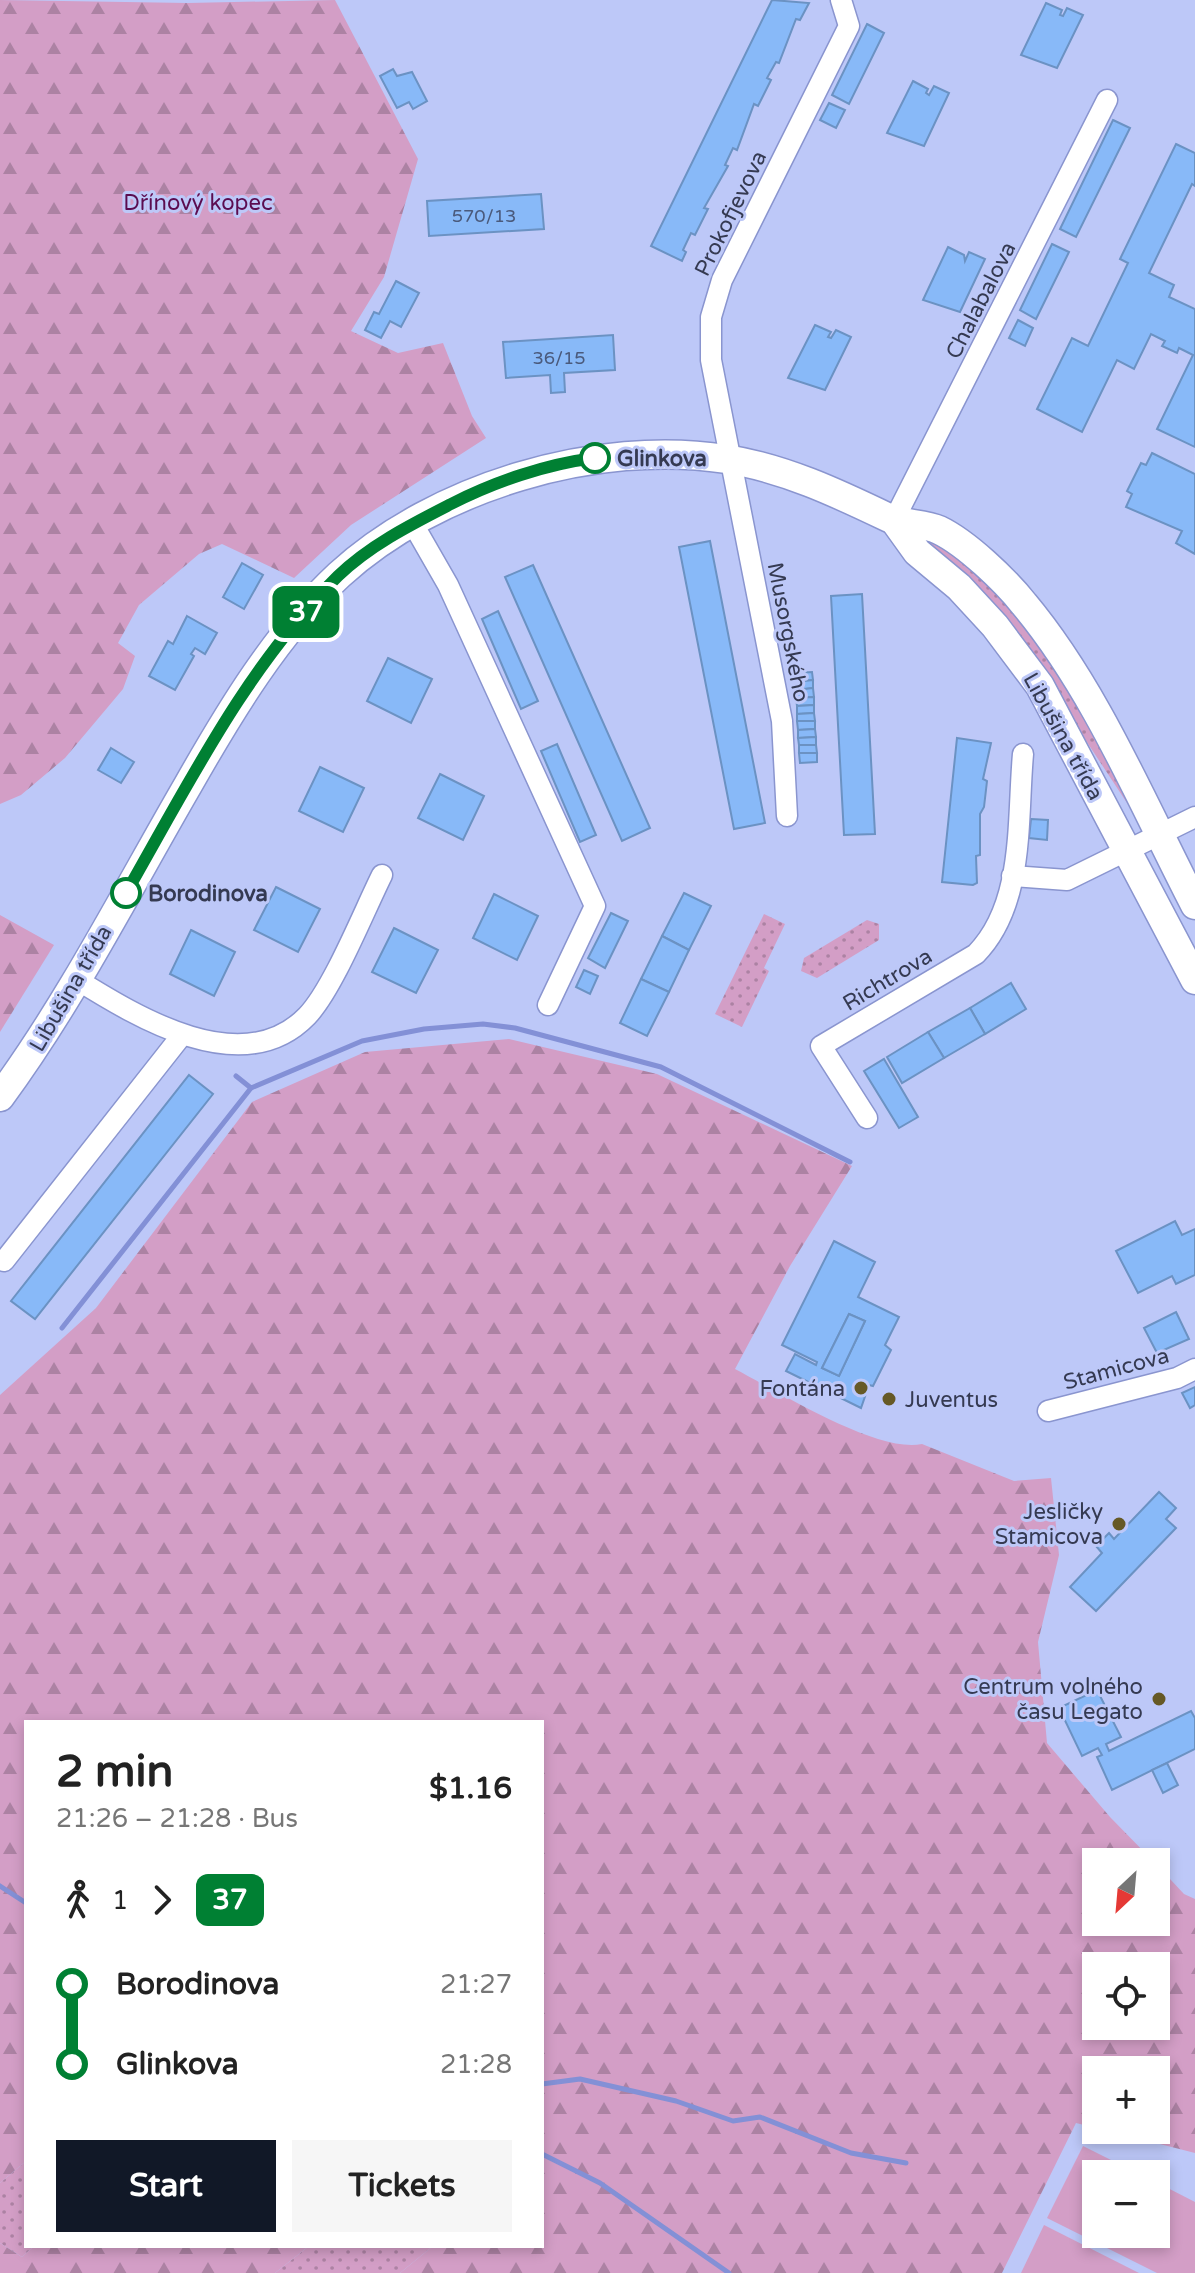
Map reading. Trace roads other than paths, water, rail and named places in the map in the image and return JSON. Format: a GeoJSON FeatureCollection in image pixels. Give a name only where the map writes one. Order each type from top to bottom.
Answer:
{"type":"FeatureCollection","features":[{"type":"Feature","properties":{"kind":"street","name":"Prokofjevova"},"geometry":{"type":"LineString","coordinates":[[731,459],[711,360],[711,317],[722,280],[849,26],[841,0]]}},
{"type":"Feature","properties":{"kind":"street","name":"Chalabalova"},"geometry":{"type":"LineString","coordinates":[[894,520],[1107,100]]}},
{"type":"Feature","properties":{"kind":"street","name":"Libušina třída"},"geometry":{"type":"LineString","coordinates":[[0,1097],[35,1049],[217,734],[274,649],[340,574],[413,524],[484,488],[582,459],[661,454],[731,459],[809,482],[894,520],[938,530],[982,562],[1023,602],[1070,667],[1195,905]]}},
{"type":"Feature","properties":{"kind":"street","name":"Musorgského"},"geometry":{"type":"LineString","coordinates":[[731,459],[782,721],[787,816]]}},
{"type":"Feature","properties":{"kind":"street","name":"Libušina třída"},"geometry":{"type":"LineString","coordinates":[[894,520],[917,552],[959,587],[995,626],[1040,686],[1195,980]]}},
{"type":"Feature","properties":{"kind":"street"},"geometry":{"type":"LineString","coordinates":[[413,524],[448,585],[595,906],[548,1005]]}},
{"type":"Feature","properties":{"kind":"street","name":"Richtrova"},"geometry":{"type":"LineString","coordinates":[[867,1118],[821,1046],[976,954],[994,936],[1006,908],[1012,876],[1023,754]]}},
{"type":"Feature","properties":{"kind":"street"},"geometry":{"type":"LineString","coordinates":[[1012,876],[1067,880],[1195,817]]}},
{"type":"Feature","properties":{"kind":"street"},"geometry":{"type":"LineString","coordinates":[[76,979],[182,1035],[241,1043],[269,1040],[293,1028],[321,997],[382,875]]}},
{"type":"Feature","properties":{"kind":"street"},"geometry":{"type":"LineString","coordinates":[[4,1261],[182,1035]]}},
{"type":"Feature","properties":{"kind":"street","name":"Stamicova"},"geometry":{"type":"LineString","coordinates":[[1048,1411],[1177,1378],[1195,1369]]}},
{"type":"Feature","properties":{"kind":"waterway"},"geometry":{"type":"LineString","coordinates":[[236,1076],[251,1088],[362,1041],[424,1029],[483,1024],[515,1028],[661,1067],[850,1162]]}},
{"type":"Feature","properties":{"kind":"waterway"},"geometry":{"type":"LineString","coordinates":[[62,1328],[251,1088]]}},
{"type":"Feature","properties":{"kind":"waterway"},"geometry":{"type":"LineString","coordinates":[[0,1886],[24,1902]]}},
{"type":"Feature","properties":{"kind":"waterway"},"geometry":{"type":"LineString","coordinates":[[544,2084],[580,2079],[676,2101],[733,2121],[760,2117],[851,2153],[906,2163]]}},
{"type":"Feature","properties":{"kind":"waterway"},"geometry":{"type":"LineString","coordinates":[[544,2155],[600,2183],[729,2273]]}},
{"type":"Feature","properties":{"kind":"place","name":"Glinkova"},"geometry":{"type":"Point","coordinates":[595,458]}},
{"type":"Feature","properties":{"kind":"place","name":"Borodinova"},"geometry":{"type":"Point","coordinates":[126,893]}},
{"type":"Feature","properties":{"kind":"place","name":"Fontána"},"geometry":{"type":"Point","coordinates":[861,1388]}},
{"type":"Feature","properties":{"kind":"place","name":"Juventus"},"geometry":{"type":"Point","coordinates":[889,1399]}},
{"type":"Feature","properties":{"kind":"place","name":"Jesličky Stamicova"},"geometry":{"type":"Point","coordinates":[1119,1524]}},
{"type":"Feature","properties":{"kind":"place","name":"Centrum volného času Legato"},"geometry":{"type":"Point","coordinates":[1159,1699]}},
{"type":"Feature","properties":{"kind":"park label","name":"Dřínový kopec"},"geometry":{"type":"Point","coordinates":[198,202]}}]}
